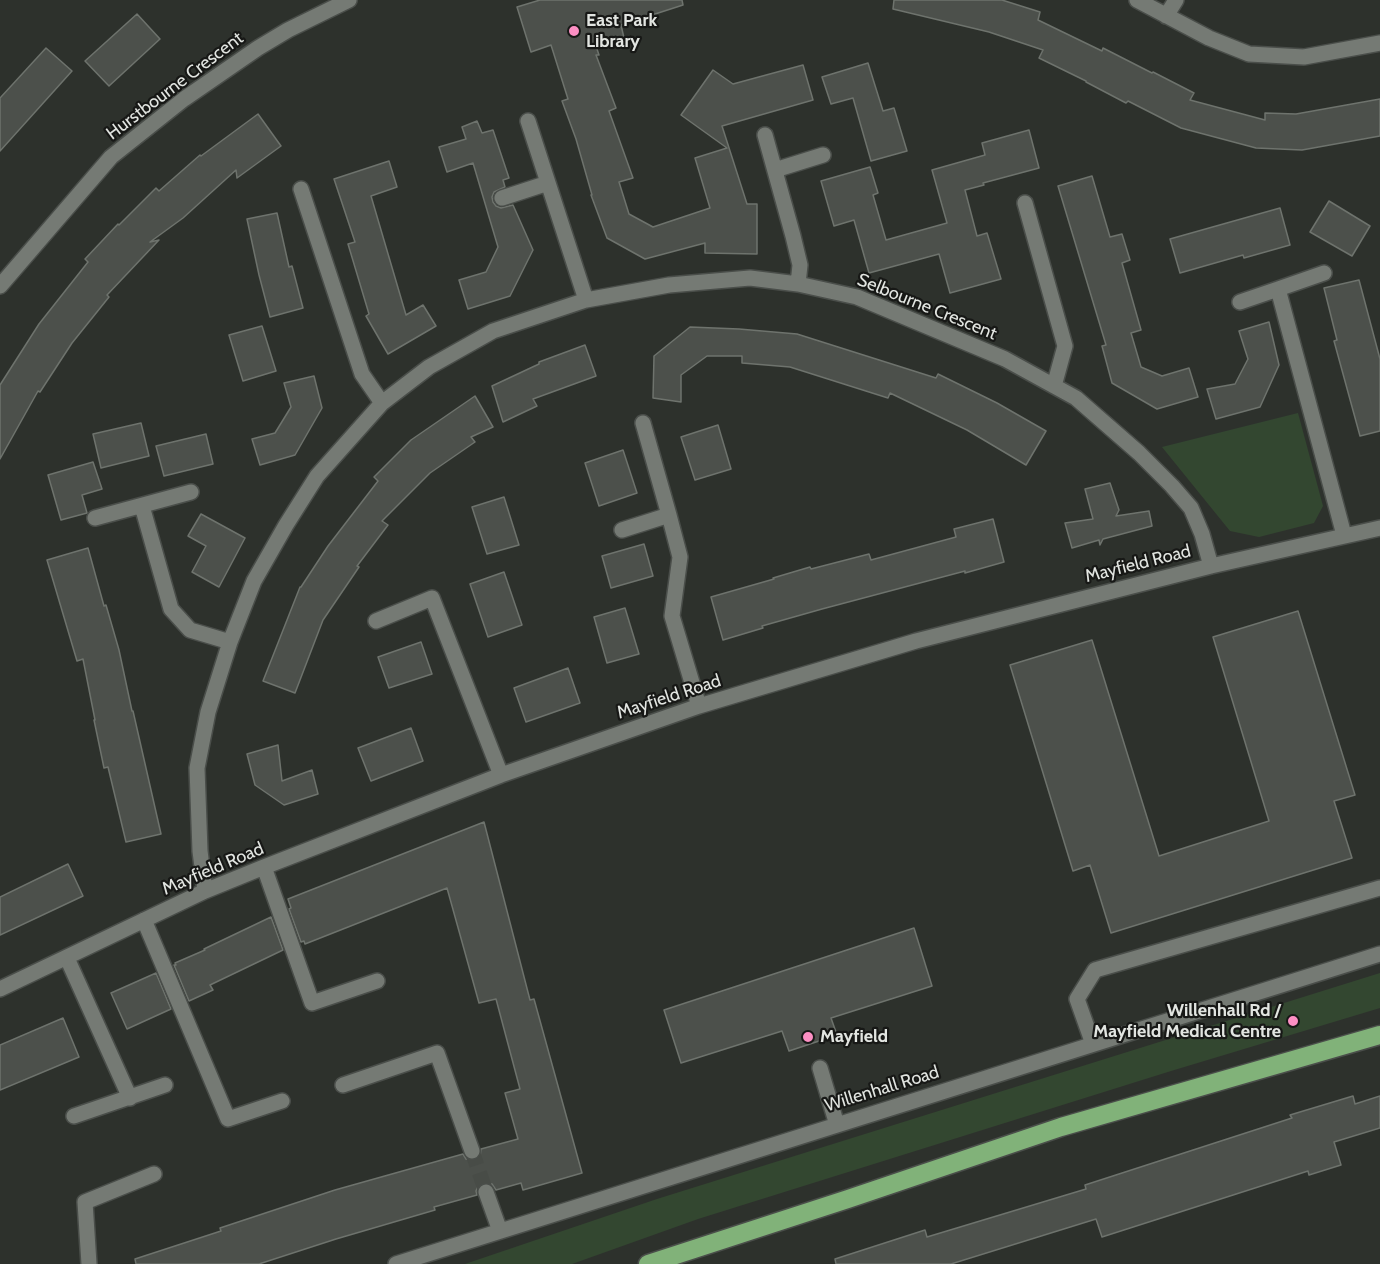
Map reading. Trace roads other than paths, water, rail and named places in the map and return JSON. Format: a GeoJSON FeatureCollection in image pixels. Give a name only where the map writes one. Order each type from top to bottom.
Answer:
{"type":"FeatureCollection","features":[{"type":"Feature","properties":{"kind":"highway"},"geometry":{"type":"LineString","coordinates":[[648,1264],[1061,1127],[1380,1035]]}},
{"type":"Feature","properties":{"kind":"street","name":"Hurstbourne Crescent"},"geometry":{"type":"LineString","coordinates":[[0,286],[111,158],[184,99],[258,48],[288,30],[349,0]]}},
{"type":"Feature","properties":{"kind":"street"},"geometry":{"type":"LineString","coordinates":[[1137,0],[1209,38],[1249,54],[1304,57],[1380,43]]}},
{"type":"Feature","properties":{"kind":"street"},"geometry":{"type":"LineString","coordinates":[[1166,16],[1176,0]]}},
{"type":"Feature","properties":{"kind":"street"},"geometry":{"type":"LineString","coordinates":[[528,121],[586,300]]}},
{"type":"Feature","properties":{"kind":"street"},"geometry":{"type":"LineString","coordinates":[[765,135],[800,265],[798,284]]}},
{"type":"Feature","properties":{"kind":"street"},"geometry":{"type":"LineString","coordinates":[[775,170],[823,155]]}},
{"type":"Feature","properties":{"kind":"street"},"geometry":{"type":"LineString","coordinates":[[502,198],[548,183]]}},
{"type":"Feature","properties":{"kind":"street"},"geometry":{"type":"LineString","coordinates":[[301,189],[362,374],[382,403]]}},
{"type":"Feature","properties":{"kind":"street"},"geometry":{"type":"LineString","coordinates":[[1025,203],[1065,346],[1054,386]]}},
{"type":"Feature","properties":{"kind":"street"},"geometry":{"type":"LineString","coordinates":[[1240,302],[1323,273]]}},
{"type":"Feature","properties":{"kind":"street","name":"Selbourne Crescent"},"geometry":{"type":"LineString","coordinates":[[205,891],[200,851],[197,768],[208,712],[230,642],[254,581],[317,476],[382,403],[429,367],[493,331],[586,300],[669,285],[750,278],[798,284],[857,297],[1005,359],[1076,398],[1139,453],[1172,486],[1191,508],[1202,534],[1211,566]]}},
{"type":"Feature","properties":{"kind":"street"},"geometry":{"type":"LineString","coordinates":[[1278,289],[1344,535]]}},
{"type":"Feature","properties":{"kind":"street"},"geometry":{"type":"LineString","coordinates":[[643,423],[680,557],[672,616],[699,706]]}},
{"type":"Feature","properties":{"kind":"street"},"geometry":{"type":"LineString","coordinates":[[95,518],[191,492]]}},
{"type":"Feature","properties":{"kind":"street"},"geometry":{"type":"LineString","coordinates":[[142,506],[171,609],[190,630],[230,642]]}},
{"type":"Feature","properties":{"kind":"street"},"geometry":{"type":"LineString","coordinates":[[622,530],[669,515]]}},
{"type":"Feature","properties":{"kind":"street","name":"Mayfield Road"},"geometry":{"type":"LineString","coordinates":[[0,989],[205,891],[264,867],[501,775],[699,706],[916,641],[1211,566],[1380,528]]}},
{"type":"Feature","properties":{"kind":"street"},"geometry":{"type":"LineString","coordinates":[[376,621],[432,598],[501,775]]}},
{"type":"Feature","properties":{"kind":"street"},"geometry":{"type":"LineString","coordinates":[[264,867],[312,1003],[377,981]]}},
{"type":"Feature","properties":{"kind":"street"},"geometry":{"type":"LineString","coordinates":[[1093,1044],[1077,999],[1095,970],[1380,888]]}},
{"type":"Feature","properties":{"kind":"street"},"geometry":{"type":"LineString","coordinates":[[144,920],[228,1119],[282,1101]]}},
{"type":"Feature","properties":{"kind":"street","name":"Willenhall Road"},"geometry":{"type":"LineString","coordinates":[[396,1264],[1380,954]]}},
{"type":"Feature","properties":{"kind":"street"},"geometry":{"type":"LineString","coordinates":[[67,958],[130,1098]]}},
{"type":"Feature","properties":{"kind":"street"},"geometry":{"type":"LineString","coordinates":[[343,1084],[437,1053],[472,1151]]}},
{"type":"Feature","properties":{"kind":"street"},"geometry":{"type":"LineString","coordinates":[[820,1068],[837,1125]]}},
{"type":"Feature","properties":{"kind":"street"},"geometry":{"type":"LineString","coordinates":[[74,1116],[165,1085]]}},
{"type":"Feature","properties":{"kind":"street"},"geometry":{"type":"LineString","coordinates":[[89,1264],[85,1202],[154,1174]]}},
{"type":"Feature","properties":{"kind":"street"},"geometry":{"type":"LineString","coordinates":[[486,1192],[500,1231]]}},
{"type":"Feature","properties":{"kind":"tunnel"},"geometry":{"type":"LineString","coordinates":[[472,1151],[486,1192]]}},
{"type":"Feature","properties":{"kind":"place","name":"East Park Library"},"geometry":{"type":"Point","coordinates":[574,31]}},
{"type":"Feature","properties":{"kind":"place","name":"Willenhall Rd / Mayfield Medical Centre"},"geometry":{"type":"Point","coordinates":[1293,1021]}},
{"type":"Feature","properties":{"kind":"place","name":"Mayfield"},"geometry":{"type":"Point","coordinates":[808,1037]}}]}
